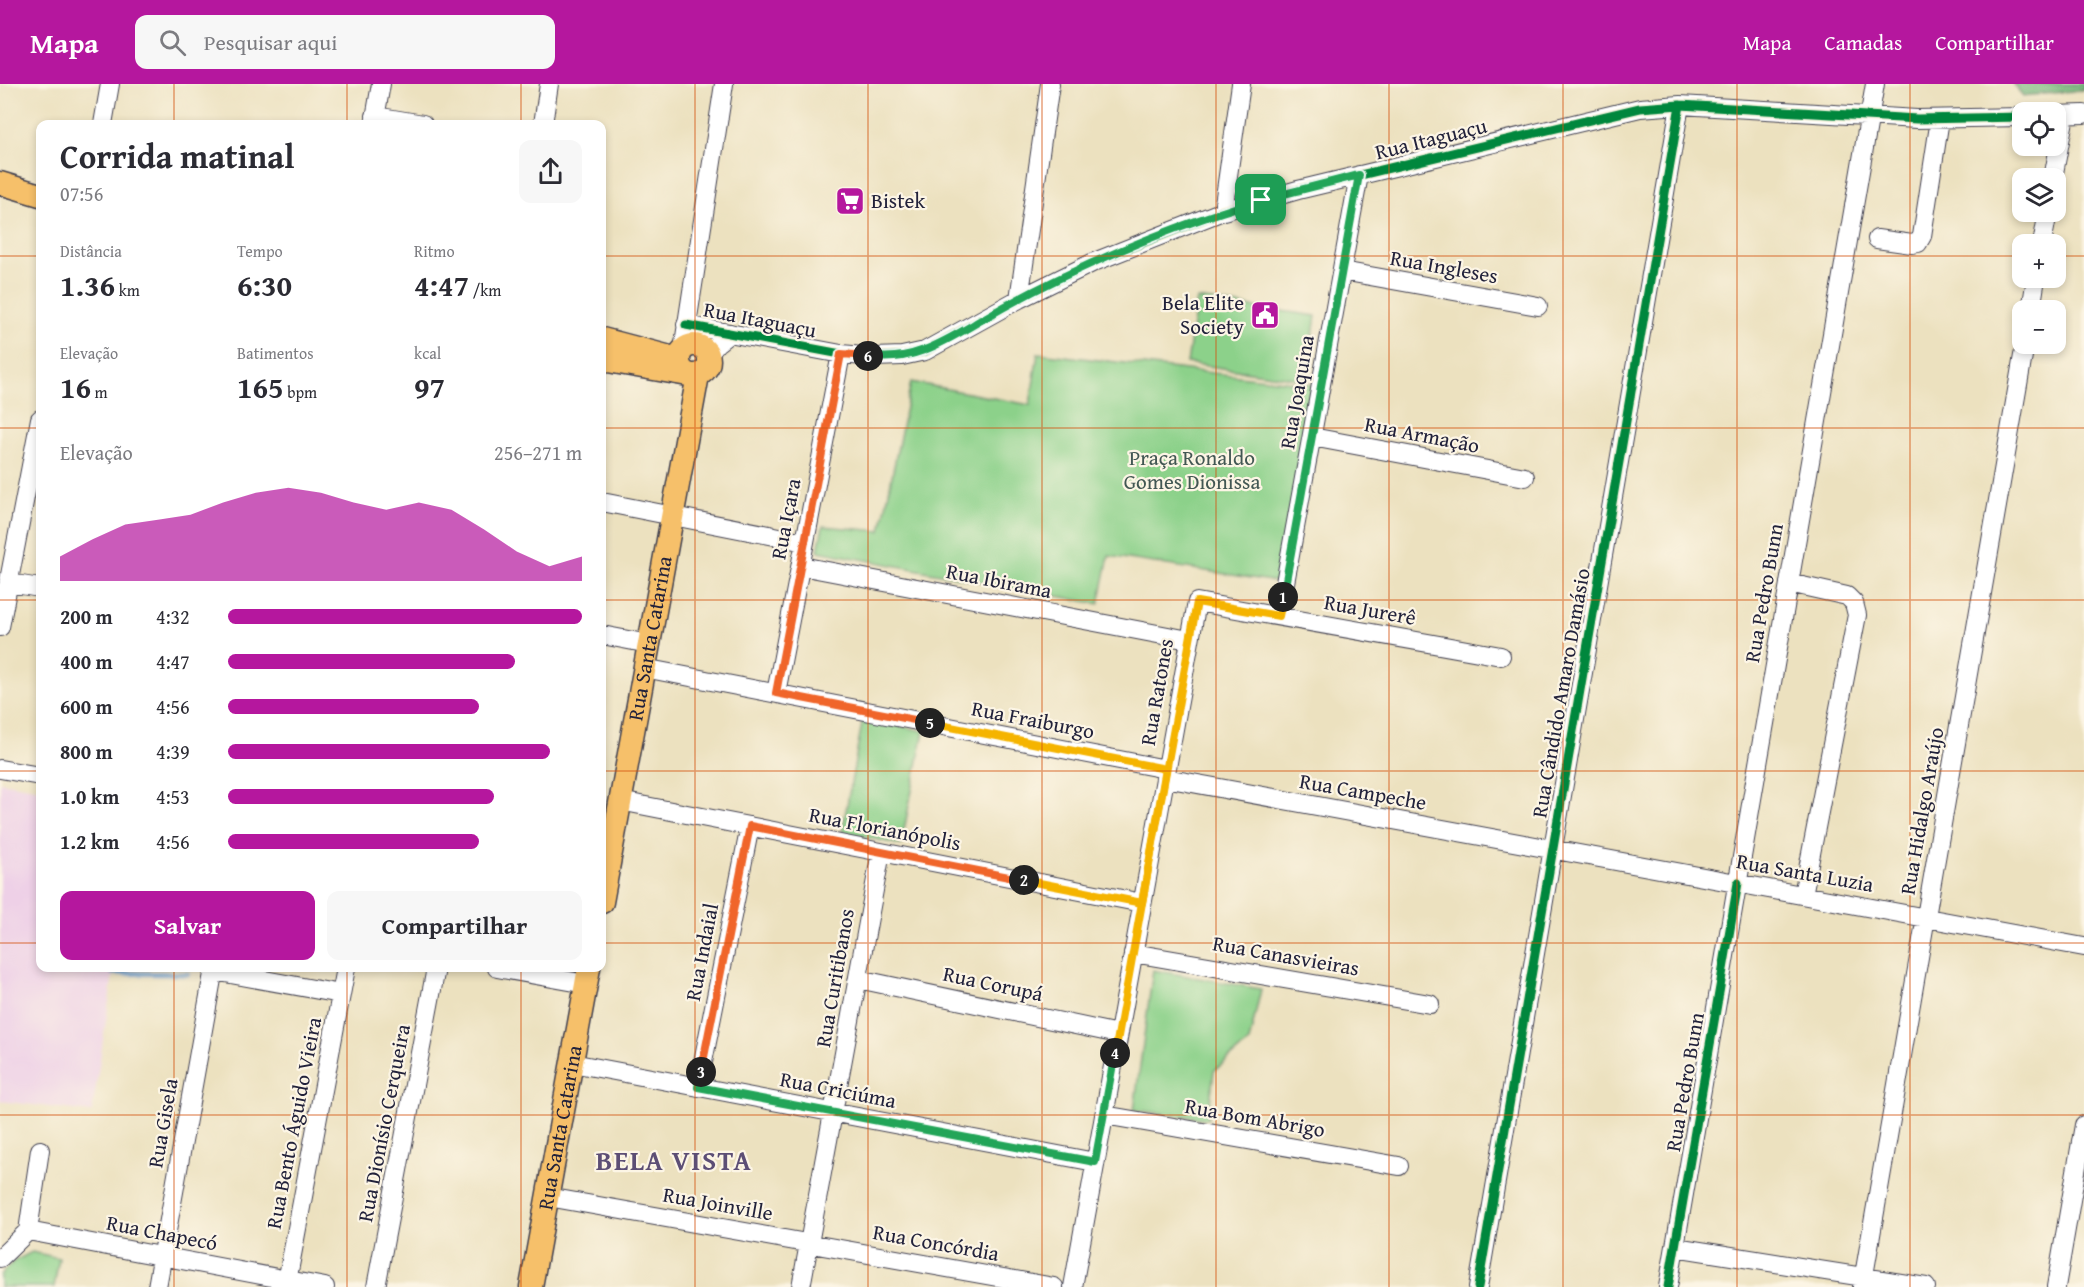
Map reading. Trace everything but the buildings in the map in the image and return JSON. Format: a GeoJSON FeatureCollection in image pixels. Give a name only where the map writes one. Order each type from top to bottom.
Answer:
{"type":"FeatureCollection","features":[{"type":"Feature","properties":{"kind":"main road"},"geometry":{"type":"LineString","coordinates":[[0,183],[36,194]]}},
{"type":"Feature","properties":{"kind":"main road"},"geometry":{"type":"LineString","coordinates":[[606,340],[687,365]]}},
{"type":"Feature","properties":{"kind":"main road"},"geometry":{"type":"LineString","coordinates":[[606,360],[708,367],[708,354]]}},
{"type":"Feature","properties":{"kind":"main road","name":"Rua Santa Catarina"},"geometry":{"type":"LineString","coordinates":[[606,852],[620,801],[672,516],[687,365]]}},
{"type":"Feature","properties":{"kind":"main road","name":"Rua Santa Catarina"},"geometry":{"type":"LineString","coordinates":[[531,1287],[588,976]]}},
{"type":"Feature","properties":{"kind":"street"},"geometry":{"type":"LineString","coordinates":[[104,120],[111,84]]}},
{"type":"Feature","properties":{"kind":"street"},"geometry":{"type":"LineString","coordinates":[[375,120],[381,84]]}},
{"type":"Feature","properties":{"kind":"street"},"geometry":{"type":"LineString","coordinates":[[544,120],[549,84]]}},
{"type":"Feature","properties":{"kind":"street","name":"Rua Santa Catarina"},"geometry":{"type":"LineString","coordinates":[[687,365],[687,325],[724,84]]}},
{"type":"Feature","properties":{"kind":"street"},"geometry":{"type":"LineString","coordinates":[[1019,299],[1050,84]]}},
{"type":"Feature","properties":{"kind":"street"},"geometry":{"type":"LineString","coordinates":[[1223,211],[1241,84]]}},
{"type":"Feature","properties":{"kind":"street","name":"Rua Pedro Bunn"},"geometry":{"type":"LineString","coordinates":[[1668,1287],[1875,84]]}},
{"type":"Feature","properties":{"kind":"street","name":"Rua Itaguaçu"},"geometry":{"type":"LineString","coordinates":[[687,325],[841,354],[888,357],[925,351],[1019,299],[1094,262],[1223,211],[1621,111],[1658,105],[1940,119],[2012,117]]}},
{"type":"Feature","properties":{"kind":"street","name":"Rua Cândido Amaro Damásio"},"geometry":{"type":"LineString","coordinates":[[1478,1287],[1680,105]]}},
{"type":"Feature","properties":{"kind":"street"},"geometry":{"type":"LineString","coordinates":[[2066,115],[2084,114]]}},
{"type":"Feature","properties":{"kind":"street"},"geometry":{"type":"LineString","coordinates":[[1877,239],[1912,244],[1918,243],[1922,236],[1940,119]]}},
{"type":"Feature","properties":{"kind":"street","name":"Rua Joaquina"},"geometry":{"type":"LineString","coordinates":[[1279,616],[1359,175]]}},
{"type":"Feature","properties":{"kind":"street","name":"Rua Ingleses"},"geometry":{"type":"LineString","coordinates":[[1342,271],[1538,306]]}},
{"type":"Feature","properties":{"kind":"street","name":"Rua Itaguaçu"},"geometry":{"type":"LineString","coordinates":[[708,354],[730,333]]}},
{"type":"Feature","properties":{"kind":"street","name":"Rua Içara"},"geometry":{"type":"LineString","coordinates":[[776,693],[841,354]]}},
{"type":"Feature","properties":{"kind":"street","name":"Rua Hidalgo Araújo"},"geometry":{"type":"LineString","coordinates":[[1863,1282],[2023,354]]}},
{"type":"Feature","properties":{"kind":"street","name":"Rua Armação"},"geometry":{"type":"LineString","coordinates":[[1312,437],[1525,477]]}},
{"type":"Feature","properties":{"kind":"street"},"geometry":{"type":"LineString","coordinates":[[0,627],[36,440]]}},
{"type":"Feature","properties":{"kind":"street"},"geometry":{"type":"LineString","coordinates":[[606,503],[805,542]]}},
{"type":"Feature","properties":{"kind":"street","name":"Rua Ibirama"},"geometry":{"type":"LineString","coordinates":[[801,566],[1189,640]]}},
{"type":"Feature","properties":{"kind":"street"},"geometry":{"type":"LineString","coordinates":[[9,583],[36,587]]}},
{"type":"Feature","properties":{"kind":"street"},"geometry":{"type":"LineString","coordinates":[[1789,583],[1847,596],[1854,603],[1857,615],[1803,896]]}},
{"type":"Feature","properties":{"kind":"street","name":"Rua Jurerê"},"geometry":{"type":"LineString","coordinates":[[1197,602],[1501,656]]}},
{"type":"Feature","properties":{"kind":"street","name":"Rua Ratones"},"geometry":{"type":"LineString","coordinates":[[1073,1287],[1197,602]]}},
{"type":"Feature","properties":{"kind":"street"},"geometry":{"type":"LineString","coordinates":[[606,636],[649,644]]}},
{"type":"Feature","properties":{"kind":"street","name":"Rua Fraiburgo"},"geometry":{"type":"LineString","coordinates":[[644,668],[1165,773]]}},
{"type":"Feature","properties":{"kind":"street"},"geometry":{"type":"LineString","coordinates":[[0,770],[36,775]]}},
{"type":"Feature","properties":{"kind":"street","name":"Rua Campeche"},"geometry":{"type":"LineString","coordinates":[[1165,773],[1553,849]]}},
{"type":"Feature","properties":{"kind":"street","name":"Rua Florianópolis"},"geometry":{"type":"LineString","coordinates":[[620,801],[1142,903]]}},
{"type":"Feature","properties":{"kind":"street","name":"Rua Indaial"},"geometry":{"type":"LineString","coordinates":[[698,1087],[750,826]]}},
{"type":"Feature","properties":{"kind":"street","name":"Rua Santa Luzia"},"geometry":{"type":"LineString","coordinates":[[1553,849],[2084,947]]}},
{"type":"Feature","properties":{"kind":"street","name":"Rua Curitibanos"},"geometry":{"type":"LineString","coordinates":[[801,1287],[881,852]]}},
{"type":"Feature","properties":{"kind":"street","name":"Rua Canasvieiras"},"geometry":{"type":"LineString","coordinates":[[1133,953],[1430,1005]]}},
{"type":"Feature","properties":{"kind":"street","name":"Rua Gisela"},"geometry":{"type":"LineString","coordinates":[[157,1287],[213,972]]}},
{"type":"Feature","properties":{"kind":"street"},"geometry":{"type":"LineString","coordinates":[[229,972],[341,994]]}},
{"type":"Feature","properties":{"kind":"street","name":"Rua Bento Águido Vieira"},"geometry":{"type":"LineString","coordinates":[[287,1283],[345,972]]}},
{"type":"Feature","properties":{"kind":"street","name":"Rua Dionísio Cerqueira"},"geometry":{"type":"LineString","coordinates":[[376,1287],[435,972]]}},
{"type":"Feature","properties":{"kind":"street"},"geometry":{"type":"LineString","coordinates":[[542,972],[588,976]]}},
{"type":"Feature","properties":{"kind":"street","name":"Rua Corupá"},"geometry":{"type":"LineString","coordinates":[[858,979],[1118,1034]]}},
{"type":"Feature","properties":{"kind":"street","name":"Rua Criciúma"},"geometry":{"type":"LineString","coordinates":[[572,1064],[1095,1162]]}},
{"type":"Feature","properties":{"kind":"street","name":"Rua Bom Abrigo"},"geometry":{"type":"LineString","coordinates":[[1104,1115],[1399,1166]]}},
{"type":"Feature","properties":{"kind":"street"},"geometry":{"type":"LineString","coordinates":[[2056,1287],[2084,1125]]}},
{"type":"Feature","properties":{"kind":"street"},"geometry":{"type":"LineString","coordinates":[[0,1258],[28,1231],[40,1150]]}},
{"type":"Feature","properties":{"kind":"street","name":"Rua Joinville"},"geometry":{"type":"LineString","coordinates":[[548,1197],[809,1243]]}},
{"type":"Feature","properties":{"kind":"street","name":"Rua Chapecó"},"geometry":{"type":"LineString","coordinates":[[28,1231],[287,1283],[326,1287]]}},
{"type":"Feature","properties":{"kind":"street","name":"Rua Concórdia"},"geometry":{"type":"LineString","coordinates":[[809,1243],[1054,1287]]}},
{"type":"Feature","properties":{"kind":"street"},"geometry":{"type":"LineString","coordinates":[[1675,1247],[1863,1282],[1926,1287]]}},
{"type":"Feature","properties":{"kind":"shaded area"},"geometry":{"type":"Polygon","coordinates":[[[0,782],[36,788],[36,972],[113,972],[92,1112],[0,1101],[0,782]]]}},
{"type":"Feature","properties":{"kind":"green space"},"geometry":{"type":"Polygon","coordinates":[[[2013,84],[2084,84],[2084,90],[2023,96],[2013,84]]]}},
{"type":"Feature","properties":{"kind":"green space"},"geometry":{"type":"Polygon","coordinates":[[[1197,299],[1316,316],[1306,380],[1187,363],[1197,299]]]}},
{"type":"Feature","properties":{"kind":"green space","name":"Praça Ronaldo Gomes Dionissa"},"geometry":{"type":"Polygon","coordinates":[[[1038,353],[1318,385],[1277,582],[1109,556],[1099,604],[818,551],[823,526],[881,531],[911,382],[1030,405],[1038,353]]]}},
{"type":"Feature","properties":{"kind":"green space"},"geometry":{"type":"Polygon","coordinates":[[[863,718],[924,731],[901,845],[842,832],[863,718]]]}},
{"type":"Feature","properties":{"kind":"green space"},"geometry":{"type":"Polygon","coordinates":[[[1153,970],[1261,989],[1249,1042],[1214,1071],[1208,1119],[1134,1110],[1153,970]]]}},
{"type":"Feature","properties":{"kind":"green space"},"geometry":{"type":"Polygon","coordinates":[[[32,1252],[59,1258],[54,1287],[0,1287],[0,1275],[14,1261],[32,1252]]]}},
{"type":"Feature","properties":{"kind":"waterway"},"geometry":{"type":"LineString","coordinates":[[113,973],[188,974]]}},
{"type":"Feature","properties":{"kind":"cycle path"},"geometry":{"type":"LineString","coordinates":[[686,325],[841,354],[875,357],[902,356],[925,351],[1019,299],[1094,262],[1223,211],[1298,190],[1640,108],[1680,105],[1917,119],[2012,117]]}},
{"type":"Feature","properties":{"kind":"cycle path"},"geometry":{"type":"LineString","coordinates":[[1478,1287],[1680,105]]}},
{"type":"Feature","properties":{"kind":"cycle path"},"geometry":{"type":"LineString","coordinates":[[1668,1287],[1738,883]]}},
{"type":"Feature","properties":{"kind":"place","name":"Bistek"},"geometry":{"type":"Point","coordinates":[850,201]}},
{"type":"Feature","properties":{"kind":"place","name":"Bela Elite Society"},"geometry":{"type":"Point","coordinates":[1265,315]}},
{"type":"Feature","properties":{"kind":"district","name":"BELA VISTA"},"geometry":{"type":"Point","coordinates":[674,1161]}},
{"type":"Feature","properties":{"kind":"route"},"geometry":{"type":"LineString","coordinates":[[1261,200],[1195,221],[1094,262],[1055,280],[925,351],[888,357],[841,354],[776,693],[1166,769],[1165,778],[1095,1162],[698,1087],[750,826],[1142,903],[1197,602],[1279,616],[1359,175],[1261,200]]}}]}
